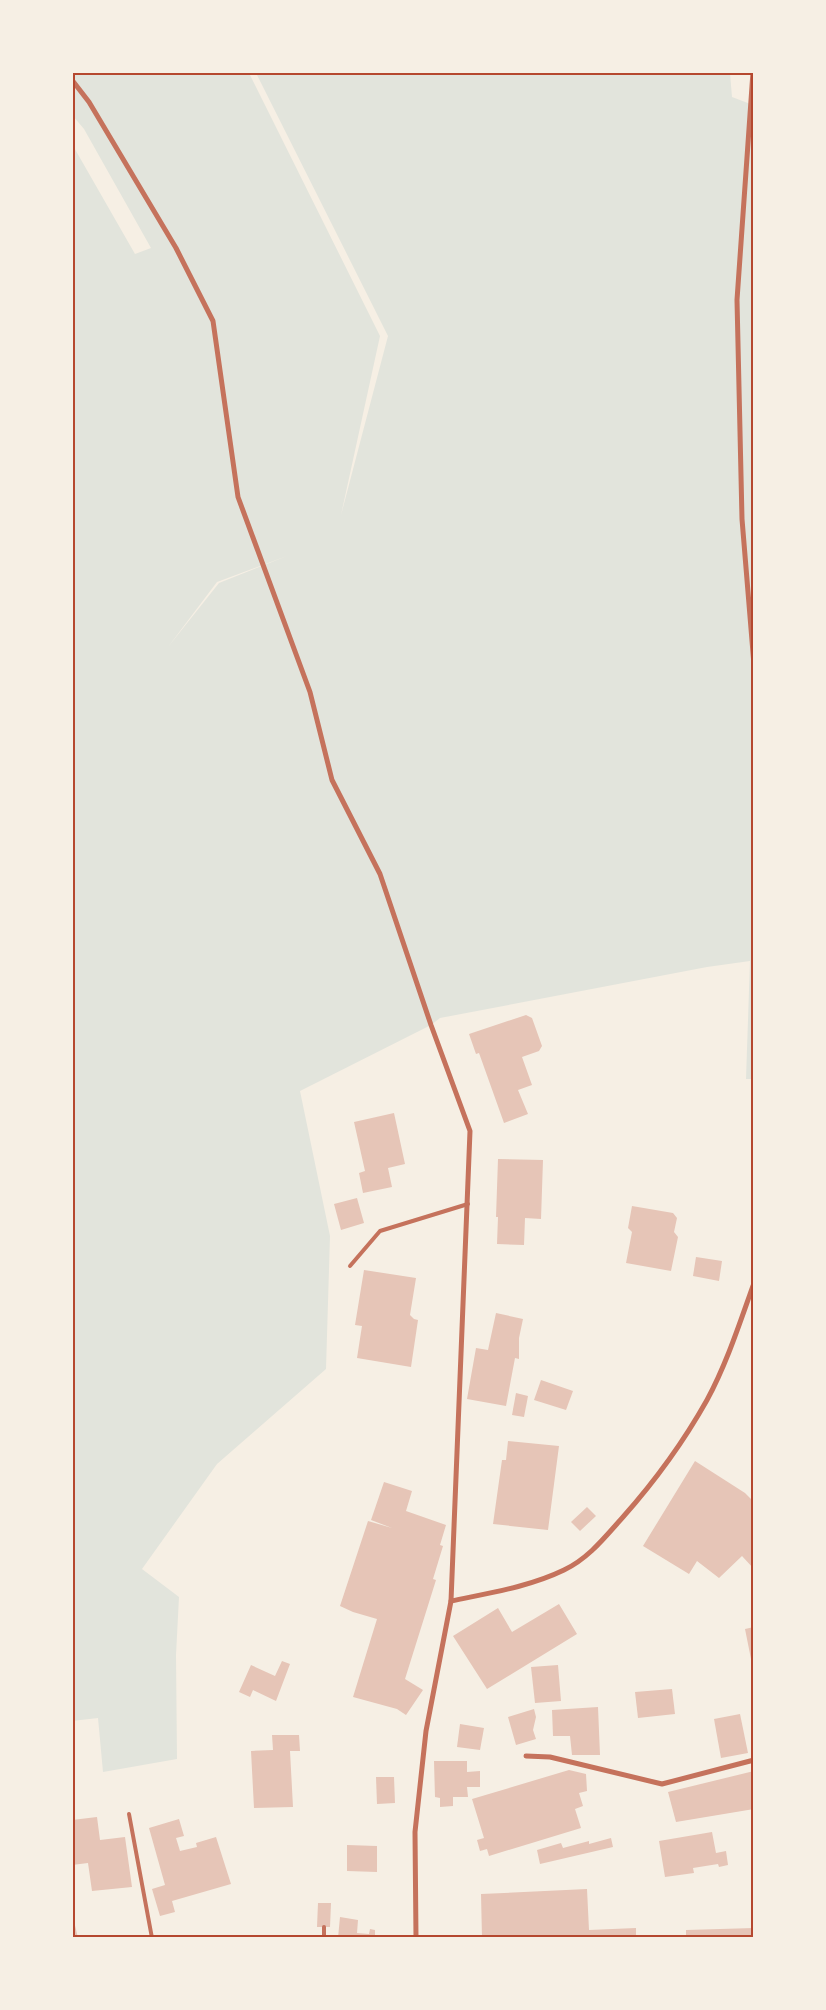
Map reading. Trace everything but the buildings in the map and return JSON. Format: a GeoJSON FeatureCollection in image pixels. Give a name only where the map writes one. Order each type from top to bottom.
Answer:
{"type":"FeatureCollection","features":[{"type":"Feature","properties":{"kind":"street"},"geometry":{"type":"LineString","coordinates":[[753,72],[737,300],[742,519],[754,665]]}},
{"type":"Feature","properties":{"kind":"street"},"geometry":{"type":"LineString","coordinates":[[72,80],[90,102],[176,248],[213,321],[238,496],[310,692],[332,780],[380,874],[431,1025],[470,1131],[451,1601],[426,1731],[416,1823],[416,1938]]}},
{"type":"Feature","properties":{"kind":"street"},"geometry":{"type":"LineString","coordinates":[[451,1601],[532,1583],[565,1569],[593,1551],[642,1496],[683,1438],[708,1398],[734,1340],[754,1283]]}},
{"type":"Feature","properties":{"kind":"street"},"geometry":{"type":"LineString","coordinates":[[526,1756],[550,1756],[662,1784],[754,1760]]}},
{"type":"Feature","properties":{"kind":"lane"},"geometry":{"type":"LineString","coordinates":[[350,1266],[380,1231],[468,1204]]}},
{"type":"Feature","properties":{"kind":"lane"},"geometry":{"type":"LineString","coordinates":[[129,1814],[152,1938]]}},
{"type":"Feature","properties":{"kind":"lane"},"geometry":{"type":"LineString","coordinates":[[324,1927],[324,1938]]}},
{"type":"Feature","properties":{"kind":"shaded area"},"geometry":{"type":"Polygon","coordinates":[[[73,73],[249,73],[380,336],[341,515],[388,336],[256,73],[730,73],[732,97],[753,105],[753,1079],[746,1079],[750,961],[707,967],[440,1018],[431,1025],[300,1091],[330,1236],[326,1369],[217,1464],[142,1569],[179,1597],[176,1655],[177,1759],[103,1772],[98,1718],[72,1721],[72,144],[135,254],[151,248],[84,129],[73,116],[73,73]],[[287,556],[217,582],[168,647],[219,583],[287,556]]]}}]}
